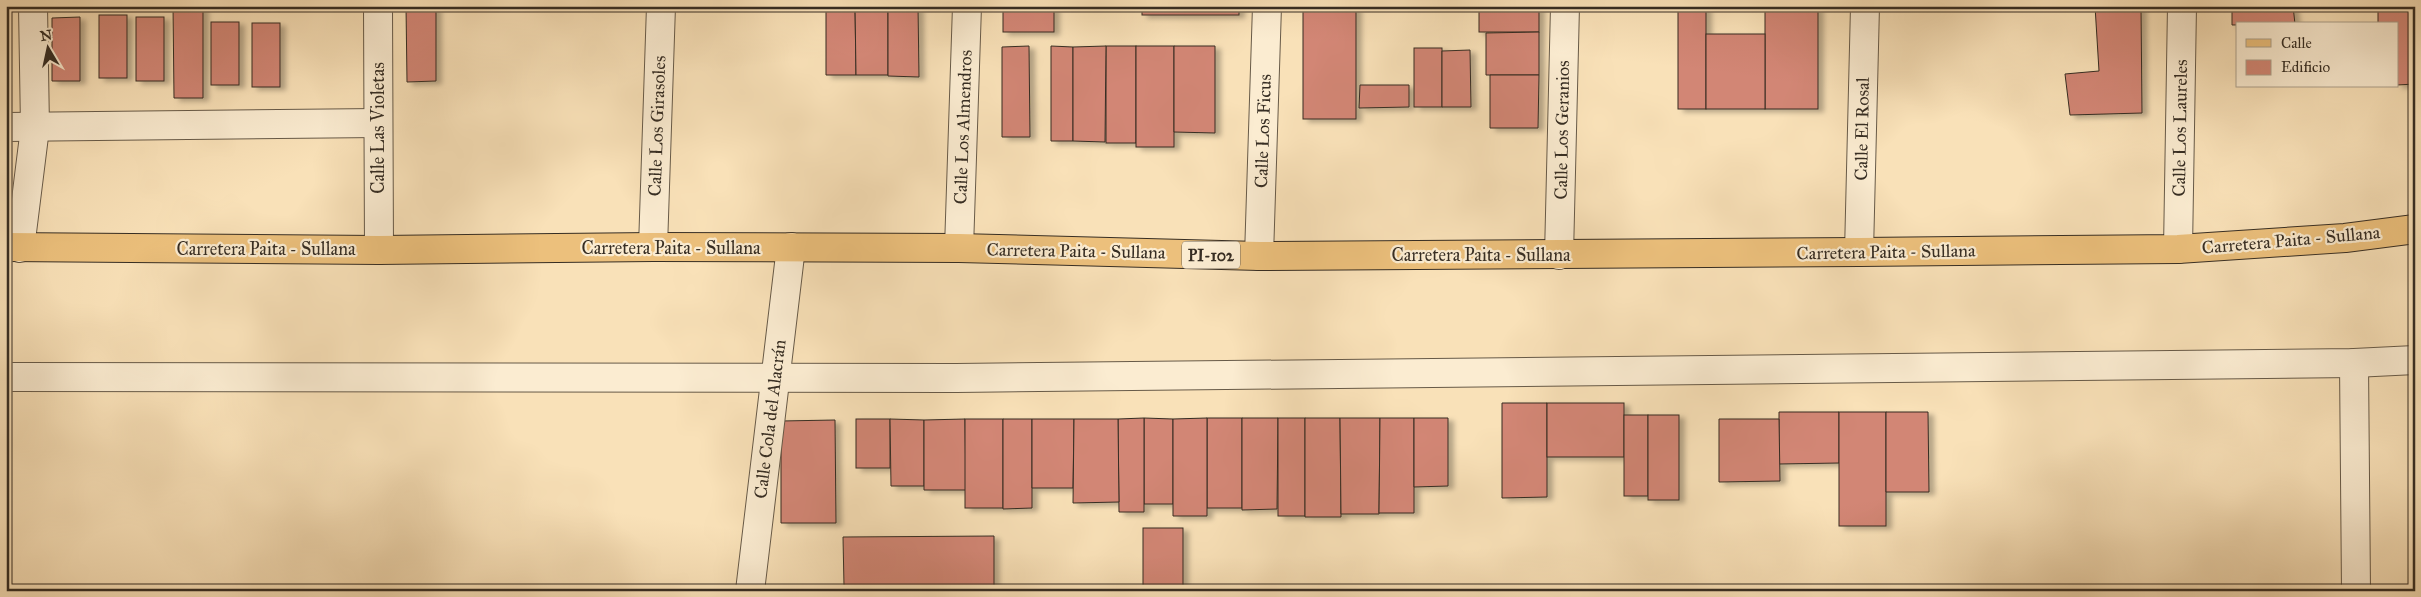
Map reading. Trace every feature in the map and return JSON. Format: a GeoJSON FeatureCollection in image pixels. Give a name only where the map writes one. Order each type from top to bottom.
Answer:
{"type":"FeatureCollection","features":[{"type":"Feature","properties":{"kind":"main road","name":"Carretera Paita - Sullana"},"geometry":{"type":"LineString","coordinates":[[13,248],[378,250],[653,247],[959,248],[1259,256],[1559,255],[2178,249],[2345,238],[2415,229]]}},
{"type":"Feature","properties":{"kind":"street"},"geometry":{"type":"LineString","coordinates":[[13,248],[35,128],[33,6]]}},
{"type":"Feature","properties":{"kind":"street","name":"Calle Las Violetas"},"geometry":{"type":"LineString","coordinates":[[378,6],[378,250]]}},
{"type":"Feature","properties":{"kind":"street","name":"Calle Los Girasoles"},"geometry":{"type":"LineString","coordinates":[[653,247],[661,6]]}},
{"type":"Feature","properties":{"kind":"street","name":"Calle Los Almendros"},"geometry":{"type":"LineString","coordinates":[[959,248],[967,6]]}},
{"type":"Feature","properties":{"kind":"street","name":"Calle Los Ficus"},"geometry":{"type":"LineString","coordinates":[[1259,256],[1267,6]]}},
{"type":"Feature","properties":{"kind":"street","name":"Calle Los Geranios"},"geometry":{"type":"LineString","coordinates":[[1559,255],[1564,6]]}},
{"type":"Feature","properties":{"kind":"street","name":"Calle El Rosal"},"geometry":{"type":"LineString","coordinates":[[1859,252],[1865,6]]}},
{"type":"Feature","properties":{"kind":"street","name":"Calle Los Laureles"},"geometry":{"type":"LineString","coordinates":[[2178,249],[2182,6]]}},
{"type":"Feature","properties":{"kind":"street"},"geometry":{"type":"LineString","coordinates":[[6,127],[378,124]]}},
{"type":"Feature","properties":{"kind":"street","name":"Calle Cola del Alacrán"},"geometry":{"type":"LineString","coordinates":[[750,591],[791,248]]}},
{"type":"Feature","properties":{"kind":"street"},"geometry":{"type":"LineString","coordinates":[[6,377],[775,376],[956,378],[1873,367],[2354,364],[2415,360]]}},
{"type":"Feature","properties":{"kind":"street"},"geometry":{"type":"LineString","coordinates":[[2354,364],[2356,591]]}},
{"type":"Feature","properties":{"kind":"building"},"geometry":{"type":"Polygon","coordinates":[[[173,6],[203,6],[203,98],[174,98],[173,6]]]}},
{"type":"Feature","properties":{"kind":"building"},"geometry":{"type":"Polygon","coordinates":[[[406,6],[436,6],[436,81],[407,82],[406,6]]]}},
{"type":"Feature","properties":{"kind":"building"},"geometry":{"type":"Polygon","coordinates":[[[826,6],[855,6],[856,75],[826,75],[826,6]]]}},
{"type":"Feature","properties":{"kind":"building"},"geometry":{"type":"Polygon","coordinates":[[[855,6],[888,6],[888,75],[856,75],[855,6]]]}},
{"type":"Feature","properties":{"kind":"building"},"geometry":{"type":"Polygon","coordinates":[[[888,6],[918,6],[919,77],[888,76],[888,6]]]}},
{"type":"Feature","properties":{"kind":"building"},"geometry":{"type":"Polygon","coordinates":[[[1003,6],[1054,6],[1054,32],[1003,32],[1003,6]]]}},
{"type":"Feature","properties":{"kind":"building"},"geometry":{"type":"Polygon","coordinates":[[[1142,6],[1239,6],[1239,15],[1142,15],[1142,6]]]}},
{"type":"Feature","properties":{"kind":"building"},"geometry":{"type":"Polygon","coordinates":[[[1303,6],[1356,6],[1356,119],[1303,119],[1303,6]]]}},
{"type":"Feature","properties":{"kind":"building"},"geometry":{"type":"Polygon","coordinates":[[[1479,6],[1539,6],[1539,32],[1479,32],[1479,6]]]}},
{"type":"Feature","properties":{"kind":"building"},"geometry":{"type":"Polygon","coordinates":[[[1678,6],[1706,6],[1706,109],[1678,109],[1678,6]]]}},
{"type":"Feature","properties":{"kind":"building"},"geometry":{"type":"Polygon","coordinates":[[[1765,6],[1818,6],[1818,109],[1765,109],[1765,6]]]}},
{"type":"Feature","properties":{"kind":"building"},"geometry":{"type":"Polygon","coordinates":[[[2095,6],[2141,6],[2142,113],[2070,115],[2065,74],[2099,71],[2095,6]]]}},
{"type":"Feature","properties":{"kind":"building"},"geometry":{"type":"Polygon","coordinates":[[[2232,6],[2293,6],[2295,22],[2236,22],[2236,25],[2232,25],[2232,6]]]}},
{"type":"Feature","properties":{"kind":"building"},"geometry":{"type":"Polygon","coordinates":[[[2378,6],[2415,6],[2415,84],[2398,85],[2398,22],[2378,22],[2378,6]]]}},
{"type":"Feature","properties":{"kind":"building"},"geometry":{"type":"Polygon","coordinates":[[[99,15],[127,15],[127,78],[99,78],[99,15]]]}},
{"type":"Feature","properties":{"kind":"building"},"geometry":{"type":"Polygon","coordinates":[[[80,17],[80,81],[52,81],[52,18],[80,17]]]}},
{"type":"Feature","properties":{"kind":"building"},"geometry":{"type":"Polygon","coordinates":[[[136,17],[164,17],[164,81],[136,81],[136,17]]]}},
{"type":"Feature","properties":{"kind":"building"},"geometry":{"type":"Polygon","coordinates":[[[211,22],[239,22],[239,85],[211,85],[211,22]]]}},
{"type":"Feature","properties":{"kind":"building"},"geometry":{"type":"Polygon","coordinates":[[[252,23],[280,23],[280,87],[252,87],[252,23]]]}},
{"type":"Feature","properties":{"kind":"building"},"geometry":{"type":"Polygon","coordinates":[[[1539,32],[1539,75],[1486,75],[1486,33],[1539,32]]]}},
{"type":"Feature","properties":{"kind":"building"},"geometry":{"type":"Polygon","coordinates":[[[1706,34],[1765,34],[1765,109],[1706,109],[1706,34]]]}},
{"type":"Feature","properties":{"kind":"building"},"geometry":{"type":"Polygon","coordinates":[[[1029,46],[1030,137],[1002,137],[1002,47],[1029,46]]]}},
{"type":"Feature","properties":{"kind":"building"},"geometry":{"type":"Polygon","coordinates":[[[1051,46],[1073,47],[1073,141],[1051,141],[1051,46]]]}},
{"type":"Feature","properties":{"kind":"building"},"geometry":{"type":"Polygon","coordinates":[[[1106,46],[1136,46],[1136,143],[1106,143],[1106,46]]]}},
{"type":"Feature","properties":{"kind":"building"},"geometry":{"type":"Polygon","coordinates":[[[1106,46],[1105,142],[1073,141],[1073,47],[1106,46]]]}},
{"type":"Feature","properties":{"kind":"building"},"geometry":{"type":"Polygon","coordinates":[[[1136,46],[1174,46],[1174,147],[1136,147],[1136,46]]]}},
{"type":"Feature","properties":{"kind":"building"},"geometry":{"type":"Polygon","coordinates":[[[1174,46],[1215,46],[1215,133],[1174,132],[1174,46]]]}},
{"type":"Feature","properties":{"kind":"building"},"geometry":{"type":"Polygon","coordinates":[[[1414,48],[1442,48],[1442,107],[1414,107],[1414,48]]]}},
{"type":"Feature","properties":{"kind":"building"},"geometry":{"type":"Polygon","coordinates":[[[1470,50],[1471,107],[1442,107],[1442,51],[1470,50]]]}},
{"type":"Feature","properties":{"kind":"building"},"geometry":{"type":"Polygon","coordinates":[[[1490,75],[1539,75],[1538,128],[1490,128],[1490,75]]]}},
{"type":"Feature","properties":{"kind":"building"},"geometry":{"type":"Polygon","coordinates":[[[1360,85],[1409,85],[1409,107],[1359,108],[1360,85]]]}},
{"type":"Feature","properties":{"kind":"building"},"geometry":{"type":"Polygon","coordinates":[[[1502,403],[1547,403],[1547,497],[1502,498],[1502,403]]]}},
{"type":"Feature","properties":{"kind":"building"},"geometry":{"type":"Polygon","coordinates":[[[1547,403],[1624,403],[1624,457],[1547,457],[1547,403]]]}},
{"type":"Feature","properties":{"kind":"building"},"geometry":{"type":"Polygon","coordinates":[[[1779,412],[1839,412],[1839,463],[1779,464],[1779,412]]]}},
{"type":"Feature","properties":{"kind":"building"},"geometry":{"type":"Polygon","coordinates":[[[1839,412],[1886,412],[1886,526],[1839,526],[1839,412]]]}},
{"type":"Feature","properties":{"kind":"building"},"geometry":{"type":"Polygon","coordinates":[[[1886,412],[1928,412],[1929,492],[1886,492],[1886,412]]]}},
{"type":"Feature","properties":{"kind":"building"},"geometry":{"type":"Polygon","coordinates":[[[1624,415],[1648,415],[1648,496],[1624,496],[1624,415]]]}},
{"type":"Feature","properties":{"kind":"building"},"geometry":{"type":"Polygon","coordinates":[[[1648,415],[1679,415],[1679,500],[1648,500],[1648,415]]]}},
{"type":"Feature","properties":{"kind":"building"},"geometry":{"type":"Polygon","coordinates":[[[1144,418],[1173,419],[1173,504],[1144,504],[1144,418]]]}},
{"type":"Feature","properties":{"kind":"building"},"geometry":{"type":"Polygon","coordinates":[[[1144,418],[1144,512],[1119,512],[1118,419],[1144,418]]]}},
{"type":"Feature","properties":{"kind":"building"},"geometry":{"type":"Polygon","coordinates":[[[1207,418],[1242,418],[1242,508],[1207,508],[1207,418]]]}},
{"type":"Feature","properties":{"kind":"building"},"geometry":{"type":"Polygon","coordinates":[[[1207,418],[1207,516],[1173,516],[1173,419],[1207,418]]]}},
{"type":"Feature","properties":{"kind":"building"},"geometry":{"type":"Polygon","coordinates":[[[1242,418],[1278,418],[1277,509],[1242,510],[1242,418]]]}},
{"type":"Feature","properties":{"kind":"building"},"geometry":{"type":"Polygon","coordinates":[[[1278,418],[1305,418],[1305,516],[1278,516],[1278,418]]]}},
{"type":"Feature","properties":{"kind":"building"},"geometry":{"type":"Polygon","coordinates":[[[1305,418],[1340,418],[1341,517],[1305,517],[1305,418]]]}},
{"type":"Feature","properties":{"kind":"building"},"geometry":{"type":"Polygon","coordinates":[[[1340,418],[1380,418],[1379,514],[1341,514],[1340,418]]]}},
{"type":"Feature","properties":{"kind":"building"},"geometry":{"type":"Polygon","coordinates":[[[1380,418],[1414,418],[1414,513],[1379,513],[1380,418]]]}},
{"type":"Feature","properties":{"kind":"building"},"geometry":{"type":"Polygon","coordinates":[[[1414,418],[1448,418],[1448,486],[1414,487],[1414,418]]]}},
{"type":"Feature","properties":{"kind":"building"},"geometry":{"type":"Polygon","coordinates":[[[856,419],[890,419],[890,468],[856,468],[856,419]]]}},
{"type":"Feature","properties":{"kind":"building"},"geometry":{"type":"Polygon","coordinates":[[[890,419],[924,420],[924,486],[891,486],[890,419]]]}},
{"type":"Feature","properties":{"kind":"building"},"geometry":{"type":"Polygon","coordinates":[[[965,419],[966,490],[924,490],[924,420],[965,419]]]}},
{"type":"Feature","properties":{"kind":"building"},"geometry":{"type":"Polygon","coordinates":[[[965,419],[1003,419],[1003,508],[965,508],[965,419]]]}},
{"type":"Feature","properties":{"kind":"building"},"geometry":{"type":"Polygon","coordinates":[[[1003,419],[1032,419],[1032,508],[1003,509],[1003,419]]]}},
{"type":"Feature","properties":{"kind":"building"},"geometry":{"type":"Polygon","coordinates":[[[1032,419],[1074,419],[1073,488],[1032,488],[1032,419]]]}},
{"type":"Feature","properties":{"kind":"building"},"geometry":{"type":"Polygon","coordinates":[[[1074,419],[1118,419],[1119,502],[1073,503],[1074,419]]]}},
{"type":"Feature","properties":{"kind":"building"},"geometry":{"type":"Polygon","coordinates":[[[1719,419],[1779,419],[1780,481],[1719,482],[1719,419]]]}},
{"type":"Feature","properties":{"kind":"building"},"geometry":{"type":"Polygon","coordinates":[[[835,420],[836,523],[781,523],[781,421],[835,420]]]}},
{"type":"Feature","properties":{"kind":"building"},"geometry":{"type":"Polygon","coordinates":[[[1143,528],[1183,528],[1183,591],[1143,591],[1143,528]]]}},
{"type":"Feature","properties":{"kind":"building"},"geometry":{"type":"Polygon","coordinates":[[[994,536],[994,586],[844,586],[843,537],[994,536]]]}}]}
